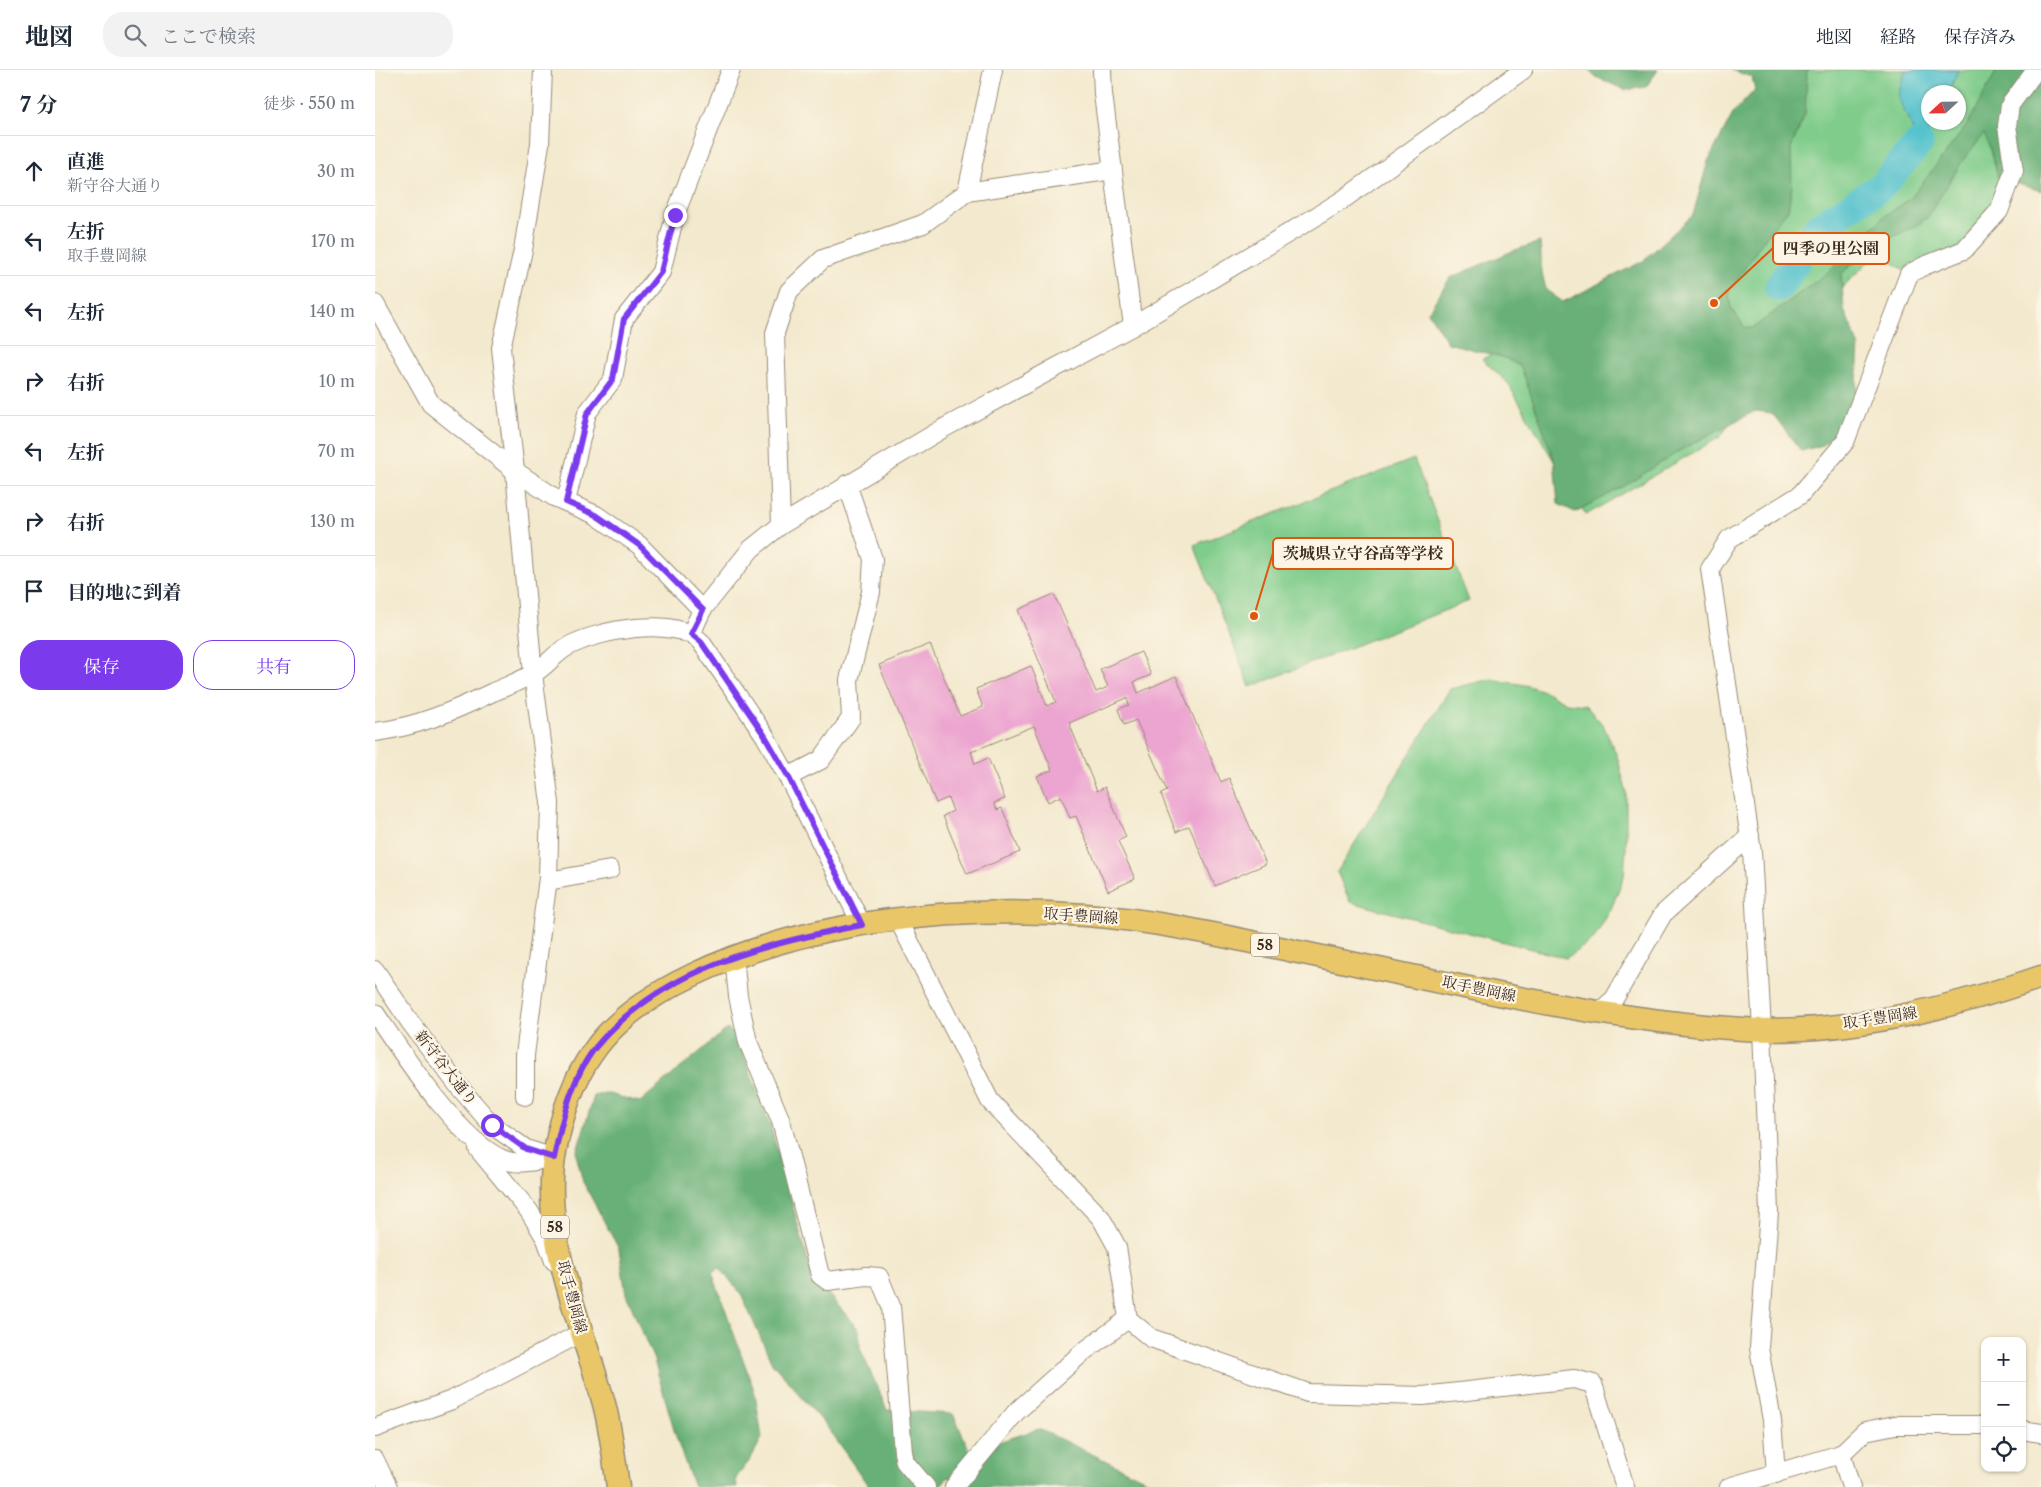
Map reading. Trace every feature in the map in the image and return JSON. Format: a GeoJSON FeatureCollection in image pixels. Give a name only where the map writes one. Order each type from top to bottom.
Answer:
{"type":"FeatureCollection","features":[{"type":"Feature","properties":{"kind":"main road","name":"取手豊岡線"},"geometry":{"type":"LineString","coordinates":[[618,1487],[604,1404],[570,1295],[557,1238],[552,1205],[554,1158],[561,1124],[573,1091],[594,1049],[619,1023],[645,1000],[672,985],[734,957],[799,937],[862,925],[940,915],[996,912],[1090,915],[1135,921],[1255,943],[1599,1013],[1689,1024],[1762,1029],[1803,1028],[1898,1016],[1957,1004],[2041,976]]}},
{"type":"Feature","properties":{"kind":"street"},"geometry":{"type":"LineString","coordinates":[[525,1096],[525,1055],[548,881],[550,803],[533,674],[515,470],[501,348],[523,250],[540,144],[543,70]]}},
{"type":"Feature","properties":{"kind":"street"},"geometry":{"type":"LineString","coordinates":[[566,502],[587,414],[613,379],[624,319],[661,272],[675,215],[731,70]]}},
{"type":"Feature","properties":{"kind":"street"},"geometry":{"type":"LineString","coordinates":[[967,192],[993,70]]}},
{"type":"Feature","properties":{"kind":"street"},"geometry":{"type":"LineString","coordinates":[[1103,70],[1103,94],[1133,326]]}},
{"type":"Feature","properties":{"kind":"street"},"geometry":{"type":"LineString","coordinates":[[691,634],[703,610],[751,549],[781,525],[944,428],[1133,326],[1341,201],[1523,70]]}},
{"type":"Feature","properties":{"kind":"street"},"geometry":{"type":"LineString","coordinates":[[1776,1474],[1772,1420],[1759,1348],[1769,1212],[1762,1029],[1750,836],[1710,569],[1729,539],[1800,495],[1845,442],[1909,274],[1964,250],[1999,211],[2014,171],[2007,126],[2010,105],[2036,70]]}},
{"type":"Feature","properties":{"kind":"street"},"geometry":{"type":"LineString","coordinates":[[781,525],[775,333],[789,291],[823,258],[923,224],[967,192],[1113,170]]}},
{"type":"Feature","properties":{"kind":"street"},"geometry":{"type":"LineString","coordinates":[[375,304],[431,404],[515,470],[554,497],[596,515],[639,545],[703,610]]}},
{"type":"Feature","properties":{"kind":"street"},"geometry":{"type":"LineString","coordinates":[[788,776],[821,760],[851,718],[849,680],[871,592],[873,559],[847,484]]}},
{"type":"Feature","properties":{"kind":"street"},"geometry":{"type":"LineString","coordinates":[[375,732],[447,714],[533,674],[567,647],[605,632],[669,628],[691,634],[701,642],[765,736],[788,776],[862,925]]}},
{"type":"Feature","properties":{"kind":"street"},"geometry":{"type":"LineString","coordinates":[[1599,1013],[1614,999],[1663,914],[1750,836]]}},
{"type":"Feature","properties":{"kind":"street"},"geometry":{"type":"LineString","coordinates":[[548,881],[610,870]]}},
{"type":"Feature","properties":{"kind":"street"},"geometry":{"type":"LineString","coordinates":[[898,920],[990,1101],[1101,1218],[1117,1247],[1127,1319],[1151,1338],[1308,1393],[1423,1396],[1574,1379],[1593,1384],[1625,1487]]}},
{"type":"Feature","properties":{"kind":"street"},"geometry":{"type":"LineString","coordinates":[[734,957],[738,996],[748,1042],[781,1121],[820,1275],[828,1281],[879,1276],[891,1306],[903,1452],[905,1462],[926,1487]]}},
{"type":"Feature","properties":{"kind":"street","name":"新守谷大通り"},"geometry":{"type":"LineString","coordinates":[[375,970],[410,1022],[460,1088],[492,1125],[526,1149],[554,1158]]}},
{"type":"Feature","properties":{"kind":"street","name":"新守谷大通り"},"geometry":{"type":"LineString","coordinates":[[375,1013],[454,1120],[481,1145],[503,1159],[525,1163],[554,1158]]}},
{"type":"Feature","properties":{"kind":"street"},"geometry":{"type":"LineString","coordinates":[[454,1120],[529,1211],[546,1239],[570,1295]]}},
{"type":"Feature","properties":{"kind":"street"},"geometry":{"type":"LineString","coordinates":[[954,1487],[1015,1412],[1083,1352],[1127,1319]]}},
{"type":"Feature","properties":{"kind":"street"},"geometry":{"type":"LineString","coordinates":[[375,1428],[453,1400],[581,1333]]}},
{"type":"Feature","properties":{"kind":"street"},"geometry":{"type":"LineString","coordinates":[[1729,1487],[1841,1454],[1865,1431],[1895,1424],[1981,1425]]}},
{"type":"Feature","properties":{"kind":"street"},"geometry":{"type":"LineString","coordinates":[[2026,1431],[2041,1433]]}},
{"type":"Feature","properties":{"kind":"street"},"geometry":{"type":"LineString","coordinates":[[1841,1454],[1851,1487]]}},
{"type":"Feature","properties":{"kind":"street"},"geometry":{"type":"LineString","coordinates":[[375,1460],[388,1487]]}},
{"type":"Feature","properties":{"kind":"green space"},"geometry":{"type":"Polygon","coordinates":[[[1589,70],[1658,70],[1646,87],[1625,90],[1594,76],[1589,70]]]}},
{"type":"Feature","properties":{"kind":"green space"},"geometry":{"type":"Polygon","coordinates":[[[1731,70],[1807,70],[1805,114],[1791,148],[1792,186],[1788,210],[1767,235],[1729,292],[1731,308],[1745,328],[1753,328],[1827,273],[1883,217],[1911,198],[1963,130],[1966,130],[1966,126],[1997,70],[2041,70],[2041,191],[1998,177],[1991,150],[1984,134],[1963,160],[1927,218],[1916,226],[1873,246],[1841,274],[1844,310],[1859,345],[1855,417],[1823,445],[1801,451],[1772,413],[1755,411],[1684,448],[1623,487],[1575,512],[1558,504],[1554,460],[1521,367],[1505,358],[1448,343],[1428,312],[1450,278],[1515,250],[1540,242],[1542,272],[1546,290],[1563,302],[1643,261],[1693,215],[1708,161],[1734,112],[1755,90],[1752,77],[1731,70]]]}},
{"type":"Feature","properties":{"kind":"green space"},"geometry":{"type":"Polygon","coordinates":[[[1799,70],[2036,70],[2014,171],[1964,250],[1909,274],[1878,252],[1798,331],[1720,437],[1586,515],[1507,382],[1482,359],[1663,275],[1799,70]]]}},
{"type":"Feature","properties":{"kind":"green space"},"geometry":{"type":"Polygon","coordinates":[[[1414,459],[1469,601],[1250,687],[1194,545],[1414,459]]]}},
{"type":"Feature","properties":{"kind":"green space"},"geometry":{"type":"Polygon","coordinates":[[[1491,679],[1525,685],[1547,692],[1566,703],[1585,705],[1603,725],[1617,756],[1626,790],[1624,876],[1611,909],[1593,940],[1566,958],[1350,902],[1337,872],[1450,689],[1491,679]]]}},
{"type":"Feature","properties":{"kind":"green space"},"geometry":{"type":"Polygon","coordinates":[[[727,1029],[736,1034],[771,1128],[812,1275],[859,1330],[860,1348],[887,1410],[953,1414],[970,1451],[1039,1429],[1161,1487],[961,1487],[948,1477],[939,1487],[869,1487],[825,1424],[772,1363],[741,1294],[720,1268],[712,1272],[755,1393],[762,1438],[750,1460],[736,1478],[737,1487],[694,1487],[678,1443],[654,1360],[626,1294],[619,1249],[583,1182],[576,1154],[594,1096],[605,1093],[640,1102],[727,1029]]]}},
{"type":"Feature","properties":{"kind":"water"},"geometry":{"type":"Polygon","coordinates":[[[1905,70],[1958,70],[1952,85],[1921,85],[1921,130],[1929,130],[1919,143],[1898,97],[1905,70]]]}},
{"type":"Feature","properties":{"kind":"building"},"geometry":{"type":"Polygon","coordinates":[[[1054,594],[1096,692],[1108,687],[1100,669],[1141,652],[1151,675],[1134,682],[1138,693],[1176,676],[1221,782],[1229,778],[1266,864],[1215,886],[1189,826],[1176,832],[1161,794],[1167,791],[1136,720],[1124,725],[1118,709],[1129,705],[1127,698],[1069,723],[1097,791],[1105,787],[1126,837],[1118,841],[1135,879],[1108,891],[1076,816],[1070,818],[1061,796],[1048,802],[1037,776],[1052,770],[1034,726],[971,752],[975,764],[988,758],[1005,799],[994,803],[997,810],[1002,808],[1020,852],[967,874],[943,816],[953,811],[948,798],[936,803],[879,665],[930,644],[960,716],[983,707],[976,689],[1031,666],[1047,706],[1056,702],[1018,610],[1054,594]]]}},
{"type":"Feature","properties":{"kind":"waterway"},"geometry":{"type":"LineString","coordinates":[[1779,287],[1818,227],[1882,186],[1919,143]]}},
{"type":"Feature","properties":{"kind":"place","name":"四季の里公園"},"geometry":{"type":"Point","coordinates":[1714,303]}},
{"type":"Feature","properties":{"kind":"place","name":"茨城県立守谷高等学校"},"geometry":{"type":"Point","coordinates":[1254,616]}},
{"type":"Feature","properties":{"kind":"route"},"geometry":{"type":"LineString","coordinates":[[492,1125],[526,1149],[554,1158],[561,1124],[573,1091],[594,1049],[645,1000],[672,985],[734,957],[799,937],[862,925],[788,776],[765,736],[701,642],[691,634],[703,610],[639,545],[596,515],[566,502],[587,414],[613,379],[624,319],[661,272],[675,215]]}}]}
